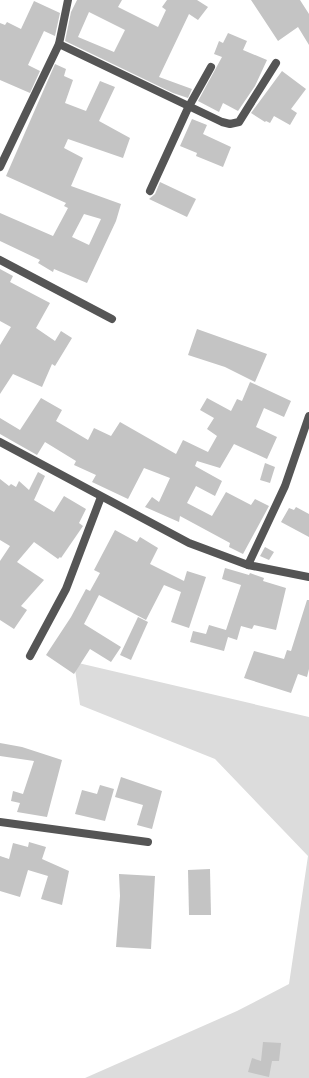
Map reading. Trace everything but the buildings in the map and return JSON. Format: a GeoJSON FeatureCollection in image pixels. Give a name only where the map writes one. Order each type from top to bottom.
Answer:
{"type":"FeatureCollection","features":[{"type":"Feature","properties":{"kind":"street"},"geometry":{"type":"LineString","coordinates":[[0,167],[59,44],[68,0]]}},
{"type":"Feature","properties":{"kind":"street"},"geometry":{"type":"LineString","coordinates":[[59,44],[188,108],[222,122],[235,124],[239,122],[276,63]]}},
{"type":"Feature","properties":{"kind":"street"},"geometry":{"type":"LineString","coordinates":[[150,191],[188,108],[212,67]]}},
{"type":"Feature","properties":{"kind":"street"},"geometry":{"type":"LineString","coordinates":[[0,260],[112,319]]}},
{"type":"Feature","properties":{"kind":"street"},"geometry":{"type":"LineString","coordinates":[[248,565],[285,486],[309,416]]}},
{"type":"Feature","properties":{"kind":"street"},"geometry":{"type":"LineString","coordinates":[[0,442],[189,543],[248,565],[309,577]]}},
{"type":"Feature","properties":{"kind":"street"},"geometry":{"type":"LineString","coordinates":[[30,656],[66,590],[101,497]]}},
{"type":"Feature","properties":{"kind":"street"},"geometry":{"type":"LineString","coordinates":[[0,822],[148,842]]}},
{"type":"Feature","properties":{"kind":"shaded area"},"geometry":{"type":"Polygon","coordinates":[[[74,662],[309,717],[309,1078],[85,1078],[237,1011],[289,984],[308,856],[215,759],[80,705],[74,662]]]}}]}
